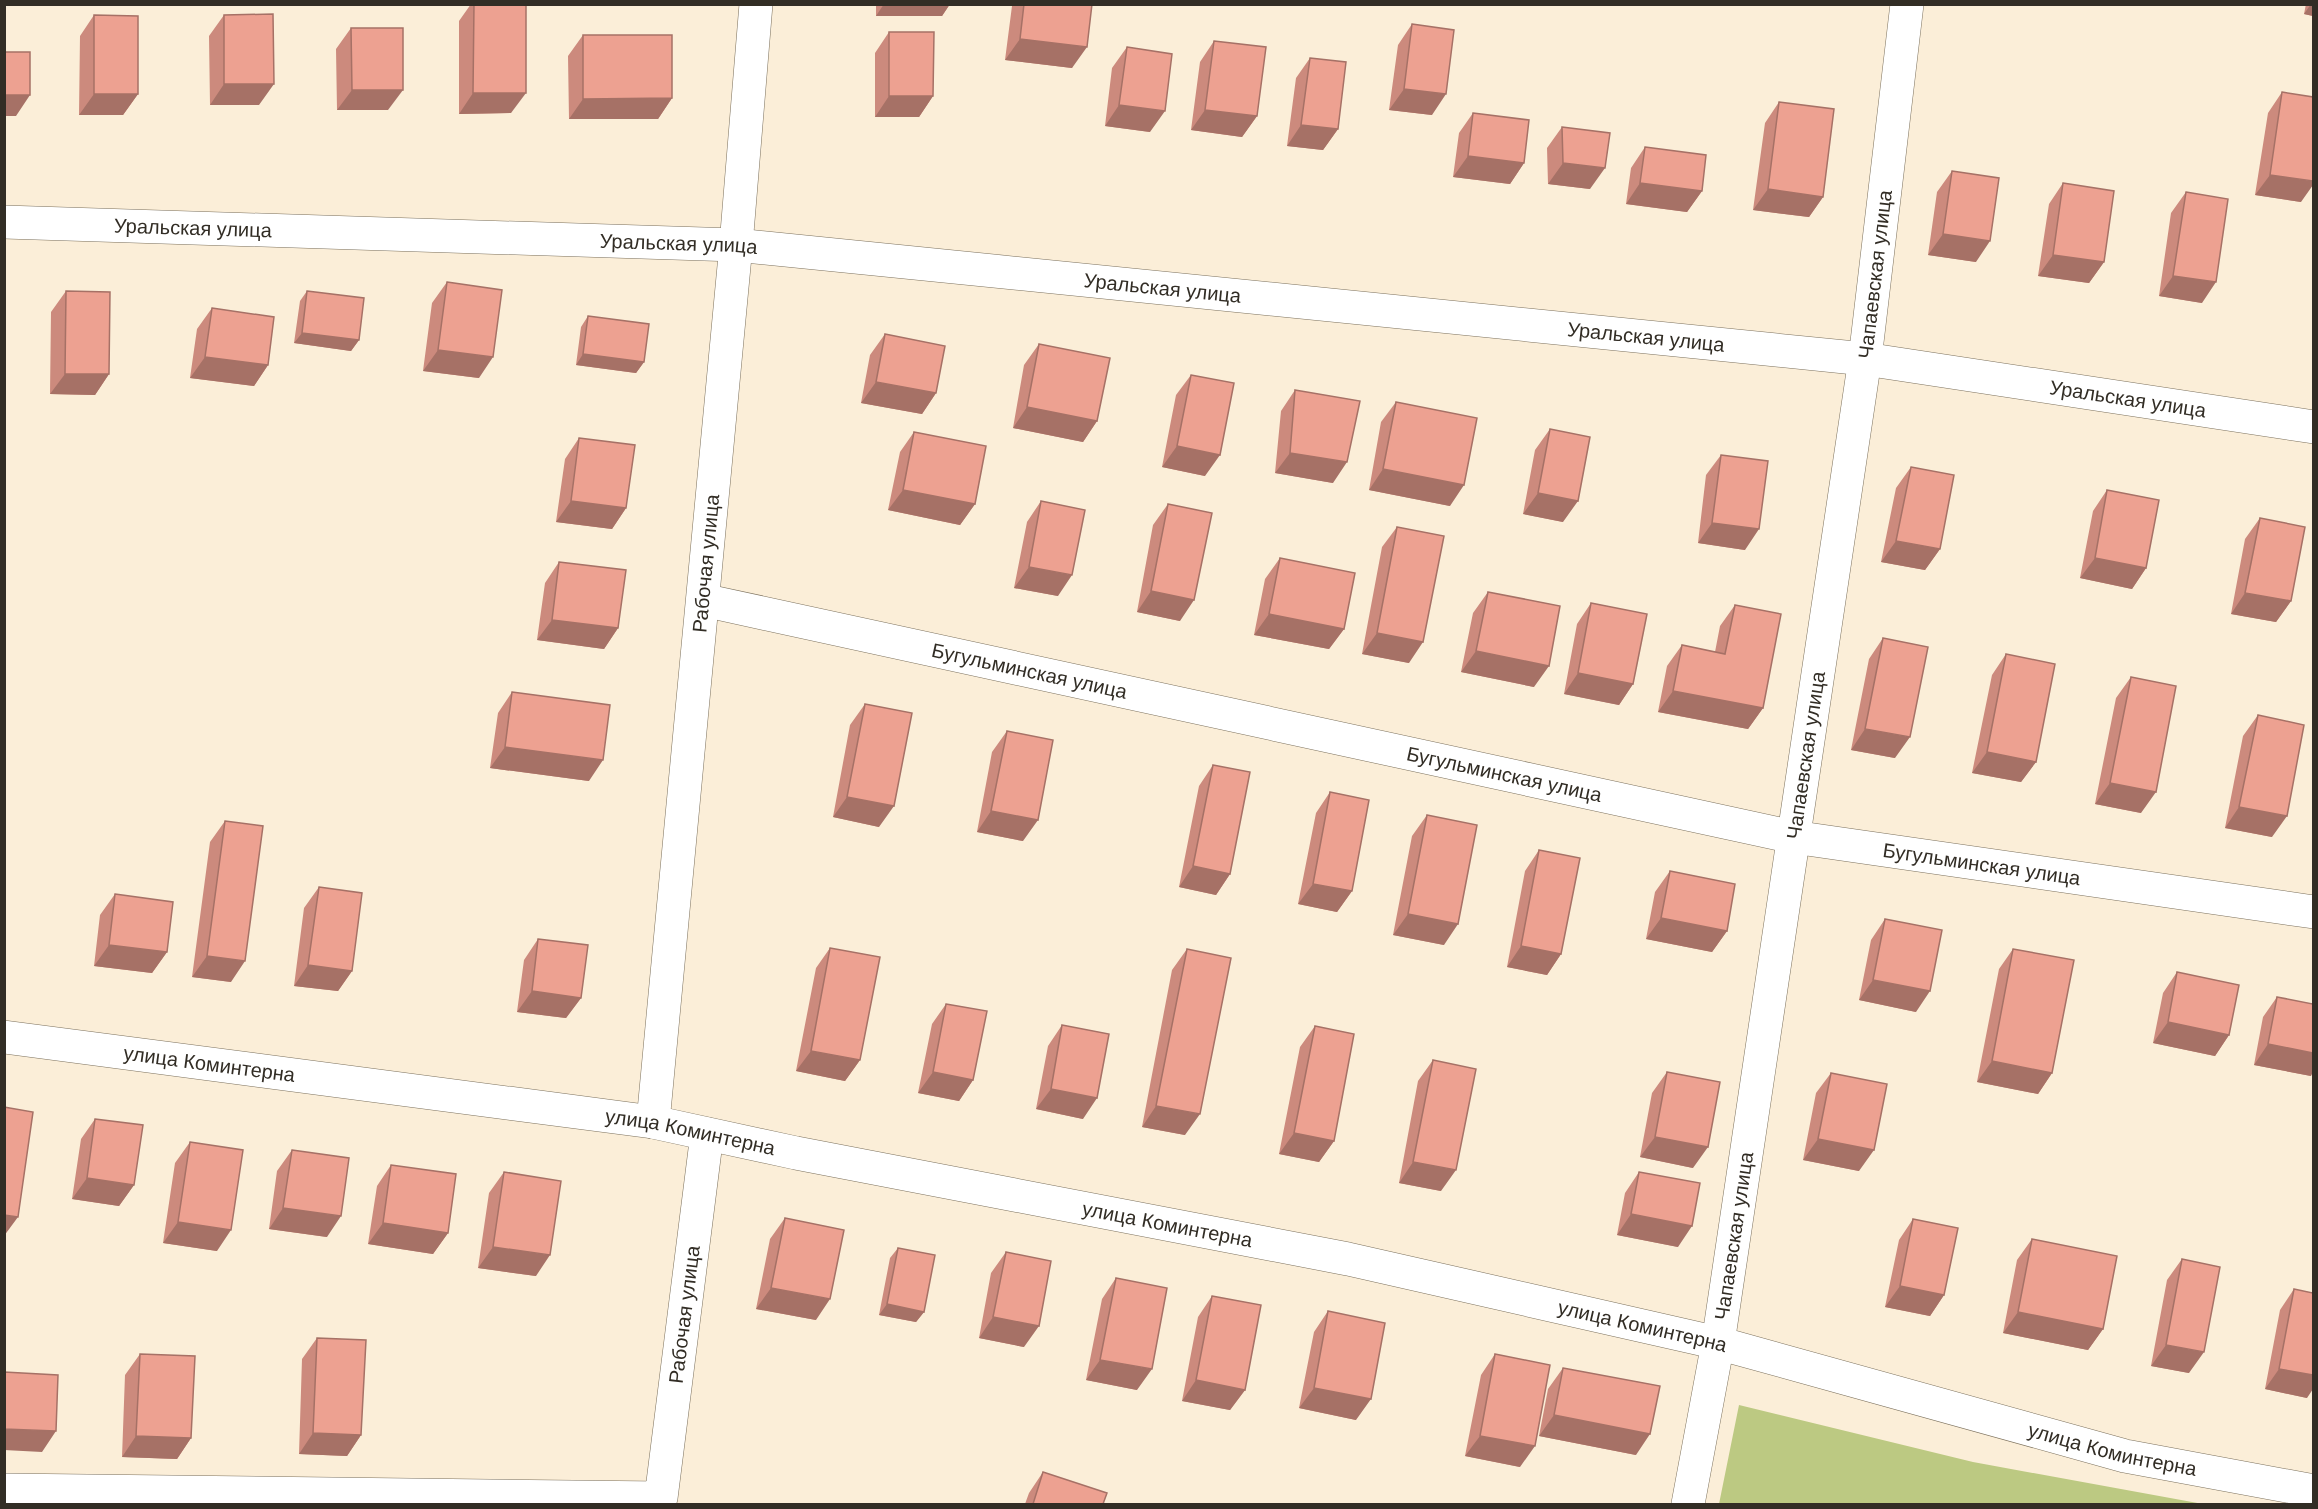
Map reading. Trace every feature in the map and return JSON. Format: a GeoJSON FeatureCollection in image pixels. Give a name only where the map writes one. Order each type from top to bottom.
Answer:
{"type":"FeatureCollection","features":[{"type":"Feature","properties":{"kind":"street","name":"Рабочая улица"},"geometry":{"type":"LineString","coordinates":[[653,1122],[736,245],[756,4]]}},
{"type":"Feature","properties":{"kind":"street","name":"Чапаевская улица"},"geometry":{"type":"LineString","coordinates":[[1688,1504],[1718,1343],[1865,359],[1907,4]]}},
{"type":"Feature","properties":{"kind":"street","name":"Уральская улица"},"geometry":{"type":"LineString","coordinates":[[4,222],[736,245],[1865,359],[2313,427]]}},
{"type":"Feature","properties":{"kind":"street","name":"Бугульминская улица"},"geometry":{"type":"LineString","coordinates":[[703,600],[1793,837],[2313,912]]}},
{"type":"Feature","properties":{"kind":"street","name":"улица Коминтерна"},"geometry":{"type":"LineString","coordinates":[[4,1037],[653,1122],[1348,1259],[1718,1343],[2125,1456],[2313,1491]]}},
{"type":"Feature","properties":{"kind":"street","name":"Рабочая улица"},"geometry":{"type":"LineString","coordinates":[[4,1490],[661,1498],[707,1134]]}},
{"type":"Feature","properties":{"kind":"green space"},"geometry":{"type":"Polygon","coordinates":[[[1739,1405],[1973,1462],[2203,1504],[1719,1504],[1739,1405]]]}},
{"type":"Feature","properties":{"kind":"building"},"geometry":{"type":"Polygon","coordinates":[[[474,4],[526,4],[526,93],[473,93],[474,4]]]}},
{"type":"Feature","properties":{"kind":"building"},"geometry":{"type":"Polygon","coordinates":[[[1024,4],[1092,4],[1087,47],[1020,39],[1024,4]]]}},
{"type":"Feature","properties":{"kind":"building"},"geometry":{"type":"Polygon","coordinates":[[[273,14],[274,84],[224,84],[224,15],[273,14]]]}},
{"type":"Feature","properties":{"kind":"building"},"geometry":{"type":"Polygon","coordinates":[[[94,15],[138,16],[138,94],[94,94],[94,15]]]}},
{"type":"Feature","properties":{"kind":"building"},"geometry":{"type":"Polygon","coordinates":[[[1412,24],[1454,30],[1446,94],[1404,89],[1412,24]]]}},
{"type":"Feature","properties":{"kind":"building"},"geometry":{"type":"Polygon","coordinates":[[[351,28],[403,28],[403,90],[352,90],[351,28]]]}},
{"type":"Feature","properties":{"kind":"building"},"geometry":{"type":"Polygon","coordinates":[[[889,32],[934,32],[933,96],[889,96],[889,32]]]}},
{"type":"Feature","properties":{"kind":"building"},"geometry":{"type":"Polygon","coordinates":[[[583,35],[672,35],[672,98],[583,99],[583,35]]]}},
{"type":"Feature","properties":{"kind":"building"},"geometry":{"type":"Polygon","coordinates":[[[1214,41],[1266,47],[1257,116],[1205,110],[1214,41]]]}},
{"type":"Feature","properties":{"kind":"building"},"geometry":{"type":"Polygon","coordinates":[[[1127,47],[1172,54],[1165,111],[1119,105],[1127,47]]]}},
{"type":"Feature","properties":{"kind":"building"},"geometry":{"type":"Polygon","coordinates":[[[4,52],[30,52],[30,95],[4,95],[4,52]]]}},
{"type":"Feature","properties":{"kind":"building"},"geometry":{"type":"Polygon","coordinates":[[[1310,58],[1346,62],[1338,129],[1301,125],[1310,58]]]}},
{"type":"Feature","properties":{"kind":"building"},"geometry":{"type":"Polygon","coordinates":[[[2282,92],[2313,97],[2313,181],[2270,175],[2282,92]]]}},
{"type":"Feature","properties":{"kind":"building"},"geometry":{"type":"Polygon","coordinates":[[[1779,102],[1834,109],[1823,197],[1768,189],[1779,102]]]}},
{"type":"Feature","properties":{"kind":"building"},"geometry":{"type":"Polygon","coordinates":[[[1473,113],[1529,120],[1524,163],[1468,156],[1473,113]]]}},
{"type":"Feature","properties":{"kind":"building"},"geometry":{"type":"Polygon","coordinates":[[[1562,127],[1610,133],[1605,168],[1563,163],[1562,127]]]}},
{"type":"Feature","properties":{"kind":"building"},"geometry":{"type":"Polygon","coordinates":[[[1645,147],[1706,155],[1702,191],[1640,183],[1645,147]]]}},
{"type":"Feature","properties":{"kind":"building"},"geometry":{"type":"Polygon","coordinates":[[[1952,171],[1999,178],[1990,241],[1943,234],[1952,171]]]}},
{"type":"Feature","properties":{"kind":"building"},"geometry":{"type":"Polygon","coordinates":[[[2063,183],[2114,191],[2104,262],[2053,255],[2063,183]]]}},
{"type":"Feature","properties":{"kind":"building"},"geometry":{"type":"Polygon","coordinates":[[[2186,192],[2228,199],[2216,282],[2173,276],[2186,192]]]}},
{"type":"Feature","properties":{"kind":"building"},"geometry":{"type":"Polygon","coordinates":[[[447,282],[502,290],[493,357],[438,350],[447,282]]]}},
{"type":"Feature","properties":{"kind":"building"},"geometry":{"type":"Polygon","coordinates":[[[66,291],[110,292],[109,374],[65,374],[66,291]]]}},
{"type":"Feature","properties":{"kind":"building"},"geometry":{"type":"Polygon","coordinates":[[[307,291],[364,298],[359,340],[302,333],[307,291]]]}},
{"type":"Feature","properties":{"kind":"building"},"geometry":{"type":"Polygon","coordinates":[[[212,308],[274,317],[268,365],[205,357],[212,308]]]}},
{"type":"Feature","properties":{"kind":"building"},"geometry":{"type":"Polygon","coordinates":[[[588,316],[649,324],[644,362],[583,354],[588,316]]]}},
{"type":"Feature","properties":{"kind":"building"},"geometry":{"type":"Polygon","coordinates":[[[885,334],[945,346],[936,393],[876,382],[885,334]]]}},
{"type":"Feature","properties":{"kind":"building"},"geometry":{"type":"Polygon","coordinates":[[[1039,344],[1110,358],[1097,421],[1027,407],[1039,344]]]}},
{"type":"Feature","properties":{"kind":"building"},"geometry":{"type":"Polygon","coordinates":[[[1191,375],[1234,383],[1220,455],[1177,446],[1191,375]]]}},
{"type":"Feature","properties":{"kind":"building"},"geometry":{"type":"Polygon","coordinates":[[[1295,390],[1360,401],[1347,462],[1290,453],[1295,390]]]}},
{"type":"Feature","properties":{"kind":"building"},"geometry":{"type":"Polygon","coordinates":[[[1396,402],[1477,418],[1464,485],[1383,469],[1396,402]]]}},
{"type":"Feature","properties":{"kind":"building"},"geometry":{"type":"Polygon","coordinates":[[[1550,429],[1590,437],[1578,501],[1538,493],[1550,429]]]}},
{"type":"Feature","properties":{"kind":"building"},"geometry":{"type":"Polygon","coordinates":[[[914,432],[986,446],[975,504],[903,490],[914,432]]]}},
{"type":"Feature","properties":{"kind":"building"},"geometry":{"type":"Polygon","coordinates":[[[579,438],[635,445],[626,508],[571,501],[579,438]]]}},
{"type":"Feature","properties":{"kind":"building"},"geometry":{"type":"Polygon","coordinates":[[[1721,455],[1768,461],[1759,529],[1712,523],[1721,455]]]}},
{"type":"Feature","properties":{"kind":"building"},"geometry":{"type":"Polygon","coordinates":[[[1911,467],[1954,475],[1940,549],[1896,541],[1911,467]]]}},
{"type":"Feature","properties":{"kind":"building"},"geometry":{"type":"Polygon","coordinates":[[[2107,490],[2159,500],[2146,568],[2095,558],[2107,490]]]}},
{"type":"Feature","properties":{"kind":"building"},"geometry":{"type":"Polygon","coordinates":[[[1041,501],[1085,510],[1072,575],[1029,567],[1041,501]]]}},
{"type":"Feature","properties":{"kind":"building"},"geometry":{"type":"Polygon","coordinates":[[[1168,504],[1212,513],[1194,600],[1151,591],[1168,504]]]}},
{"type":"Feature","properties":{"kind":"building"},"geometry":{"type":"Polygon","coordinates":[[[2260,518],[2305,527],[2291,601],[2245,593],[2260,518]]]}},
{"type":"Feature","properties":{"kind":"building"},"geometry":{"type":"Polygon","coordinates":[[[1397,527],[1444,536],[1423,642],[1377,633],[1397,527]]]}},
{"type":"Feature","properties":{"kind":"building"},"geometry":{"type":"Polygon","coordinates":[[[1280,558],[1355,573],[1344,629],[1269,614],[1280,558]]]}},
{"type":"Feature","properties":{"kind":"building"},"geometry":{"type":"Polygon","coordinates":[[[559,562],[626,570],[618,628],[552,620],[559,562]]]}},
{"type":"Feature","properties":{"kind":"building"},"geometry":{"type":"Polygon","coordinates":[[[1488,592],[1560,606],[1549,666],[1476,651],[1488,592]]]}},
{"type":"Feature","properties":{"kind":"building"},"geometry":{"type":"Polygon","coordinates":[[[1591,603],[1647,614],[1633,684],[1578,673],[1591,603]]]}},
{"type":"Feature","properties":{"kind":"building"},"geometry":{"type":"Polygon","coordinates":[[[1735,605],[1781,614],[1763,708],[1673,691],[1682,645],[1725,654],[1735,605]]]}},
{"type":"Feature","properties":{"kind":"building"},"geometry":{"type":"Polygon","coordinates":[[[1883,638],[1928,647],[1910,737],[1865,729],[1883,638]]]}},
{"type":"Feature","properties":{"kind":"building"},"geometry":{"type":"Polygon","coordinates":[[[2006,654],[2055,664],[2036,762],[1987,752],[2006,654]]]}},
{"type":"Feature","properties":{"kind":"building"},"geometry":{"type":"Polygon","coordinates":[[[2131,677],[2176,686],[2156,792],[2110,783],[2131,677]]]}},
{"type":"Feature","properties":{"kind":"building"},"geometry":{"type":"Polygon","coordinates":[[[512,692],[610,705],[603,760],[505,747],[512,692]]]}},
{"type":"Feature","properties":{"kind":"building"},"geometry":{"type":"Polygon","coordinates":[[[865,704],[912,713],[894,806],[847,797],[865,704]]]}},
{"type":"Feature","properties":{"kind":"building"},"geometry":{"type":"Polygon","coordinates":[[[2258,715],[2304,725],[2287,816],[2239,807],[2258,715]]]}},
{"type":"Feature","properties":{"kind":"building"},"geometry":{"type":"Polygon","coordinates":[[[1007,731],[1053,740],[1038,820],[991,811],[1007,731]]]}},
{"type":"Feature","properties":{"kind":"building"},"geometry":{"type":"Polygon","coordinates":[[[1213,765],[1250,772],[1230,874],[1193,866],[1213,765]]]}},
{"type":"Feature","properties":{"kind":"building"},"geometry":{"type":"Polygon","coordinates":[[[1330,792],[1369,800],[1352,891],[1313,884],[1330,792]]]}},
{"type":"Feature","properties":{"kind":"building"},"geometry":{"type":"Polygon","coordinates":[[[1427,815],[1477,825],[1458,924],[1408,914],[1427,815]]]}},
{"type":"Feature","properties":{"kind":"building"},"geometry":{"type":"Polygon","coordinates":[[[225,821],[263,826],[245,961],[207,956],[225,821]]]}},
{"type":"Feature","properties":{"kind":"building"},"geometry":{"type":"Polygon","coordinates":[[[1539,850],[1580,858],[1561,954],[1521,946],[1539,850]]]}},
{"type":"Feature","properties":{"kind":"building"},"geometry":{"type":"Polygon","coordinates":[[[1670,871],[1735,884],[1727,931],[1661,918],[1670,871]]]}},
{"type":"Feature","properties":{"kind":"building"},"geometry":{"type":"Polygon","coordinates":[[[319,887],[362,893],[352,971],[308,965],[319,887]]]}},
{"type":"Feature","properties":{"kind":"building"},"geometry":{"type":"Polygon","coordinates":[[[115,894],[173,902],[167,952],[109,945],[115,894]]]}},
{"type":"Feature","properties":{"kind":"building"},"geometry":{"type":"Polygon","coordinates":[[[1885,919],[1942,930],[1930,991],[1873,980],[1885,919]]]}},
{"type":"Feature","properties":{"kind":"building"},"geometry":{"type":"Polygon","coordinates":[[[538,939],[588,945],[581,998],[532,991],[538,939]]]}},
{"type":"Feature","properties":{"kind":"building"},"geometry":{"type":"Polygon","coordinates":[[[830,948],[880,957],[860,1060],[811,1051],[830,948]]]}},
{"type":"Feature","properties":{"kind":"building"},"geometry":{"type":"Polygon","coordinates":[[[1187,949],[1231,958],[1200,1114],[1156,1106],[1187,949]]]}},
{"type":"Feature","properties":{"kind":"building"},"geometry":{"type":"Polygon","coordinates":[[[2013,949],[2074,960],[2052,1073],[1992,1061],[2013,949]]]}},
{"type":"Feature","properties":{"kind":"building"},"geometry":{"type":"Polygon","coordinates":[[[2177,972],[2239,985],[2229,1035],[2168,1022],[2177,972]]]}},
{"type":"Feature","properties":{"kind":"building"},"geometry":{"type":"Polygon","coordinates":[[[2277,997],[2313,1004],[2313,1053],[2268,1044],[2277,997]]]}},
{"type":"Feature","properties":{"kind":"building"},"geometry":{"type":"Polygon","coordinates":[[[946,1004],[987,1011],[973,1080],[933,1072],[946,1004]]]}},
{"type":"Feature","properties":{"kind":"building"},"geometry":{"type":"Polygon","coordinates":[[[1062,1025],[1109,1034],[1097,1098],[1051,1089],[1062,1025]]]}},
{"type":"Feature","properties":{"kind":"building"},"geometry":{"type":"Polygon","coordinates":[[[1315,1026],[1354,1034],[1334,1141],[1294,1133],[1315,1026]]]}},
{"type":"Feature","properties":{"kind":"building"},"geometry":{"type":"Polygon","coordinates":[[[1433,1060],[1476,1069],[1456,1170],[1413,1162],[1433,1060]]]}},
{"type":"Feature","properties":{"kind":"building"},"geometry":{"type":"Polygon","coordinates":[[[1667,1072],[1720,1082],[1708,1147],[1655,1137],[1667,1072]]]}},
{"type":"Feature","properties":{"kind":"building"},"geometry":{"type":"Polygon","coordinates":[[[1831,1073],[1887,1084],[1874,1150],[1818,1139],[1831,1073]]]}},
{"type":"Feature","properties":{"kind":"building"},"geometry":{"type":"Polygon","coordinates":[[[4,1107],[33,1112],[18,1217],[4,1215],[4,1107]]]}},
{"type":"Feature","properties":{"kind":"building"},"geometry":{"type":"Polygon","coordinates":[[[95,1119],[143,1125],[134,1185],[87,1178],[95,1119]]]}},
{"type":"Feature","properties":{"kind":"building"},"geometry":{"type":"Polygon","coordinates":[[[190,1142],[243,1150],[231,1230],[178,1222],[190,1142]]]}},
{"type":"Feature","properties":{"kind":"building"},"geometry":{"type":"Polygon","coordinates":[[[292,1150],[349,1158],[341,1216],[283,1208],[292,1150]]]}},
{"type":"Feature","properties":{"kind":"building"},"geometry":{"type":"Polygon","coordinates":[[[391,1165],[456,1174],[448,1233],[383,1223],[391,1165]]]}},
{"type":"Feature","properties":{"kind":"building"},"geometry":{"type":"Polygon","coordinates":[[[504,1172],[561,1181],[550,1255],[493,1247],[504,1172]]]}},
{"type":"Feature","properties":{"kind":"building"},"geometry":{"type":"Polygon","coordinates":[[[1639,1172],[1700,1183],[1692,1226],[1631,1214],[1639,1172]]]}},
{"type":"Feature","properties":{"kind":"building"},"geometry":{"type":"Polygon","coordinates":[[[785,1218],[844,1230],[830,1299],[771,1288],[785,1218]]]}},
{"type":"Feature","properties":{"kind":"building"},"geometry":{"type":"Polygon","coordinates":[[[1913,1219],[1958,1228],[1944,1295],[1900,1286],[1913,1219]]]}},
{"type":"Feature","properties":{"kind":"building"},"geometry":{"type":"Polygon","coordinates":[[[2032,1239],[2117,1256],[2103,1329],[2018,1312],[2032,1239]]]}},
{"type":"Feature","properties":{"kind":"building"},"geometry":{"type":"Polygon","coordinates":[[[898,1248],[935,1255],[924,1312],[887,1304],[898,1248]]]}},
{"type":"Feature","properties":{"kind":"building"},"geometry":{"type":"Polygon","coordinates":[[[1006,1252],[1051,1261],[1039,1326],[993,1317],[1006,1252]]]}},
{"type":"Feature","properties":{"kind":"building"},"geometry":{"type":"Polygon","coordinates":[[[2182,1259],[2220,1267],[2204,1352],[2166,1345],[2182,1259]]]}},
{"type":"Feature","properties":{"kind":"building"},"geometry":{"type":"Polygon","coordinates":[[[1116,1278],[1167,1288],[1152,1369],[1100,1360],[1116,1278]]]}},
{"type":"Feature","properties":{"kind":"building"},"geometry":{"type":"Polygon","coordinates":[[[2294,1289],[2313,1293],[2313,1375],[2279,1369],[2294,1289]]]}},
{"type":"Feature","properties":{"kind":"building"},"geometry":{"type":"Polygon","coordinates":[[[1212,1296],[1261,1305],[1245,1390],[1196,1380],[1212,1296]]]}},
{"type":"Feature","properties":{"kind":"building"},"geometry":{"type":"Polygon","coordinates":[[[1328,1311],[1385,1323],[1371,1399],[1314,1388],[1328,1311]]]}},
{"type":"Feature","properties":{"kind":"building"},"geometry":{"type":"Polygon","coordinates":[[[317,1338],[366,1340],[361,1435],[313,1433],[317,1338]]]}},
{"type":"Feature","properties":{"kind":"building"},"geometry":{"type":"Polygon","coordinates":[[[140,1354],[195,1356],[191,1438],[136,1436],[140,1354]]]}},
{"type":"Feature","properties":{"kind":"building"},"geometry":{"type":"Polygon","coordinates":[[[1495,1354],[1550,1365],[1535,1446],[1480,1436],[1495,1354]]]}},
{"type":"Feature","properties":{"kind":"building"},"geometry":{"type":"Polygon","coordinates":[[[1563,1368],[1660,1386],[1650,1434],[1554,1415],[1563,1368]]]}},
{"type":"Feature","properties":{"kind":"building"},"geometry":{"type":"Polygon","coordinates":[[[4,1372],[58,1375],[56,1431],[4,1429],[4,1372]]]}},
{"type":"Feature","properties":{"kind":"building"},"geometry":{"type":"Polygon","coordinates":[[[1043,1472],[1107,1493],[1103,1504],[1033,1504],[1043,1472]]]}}]}
